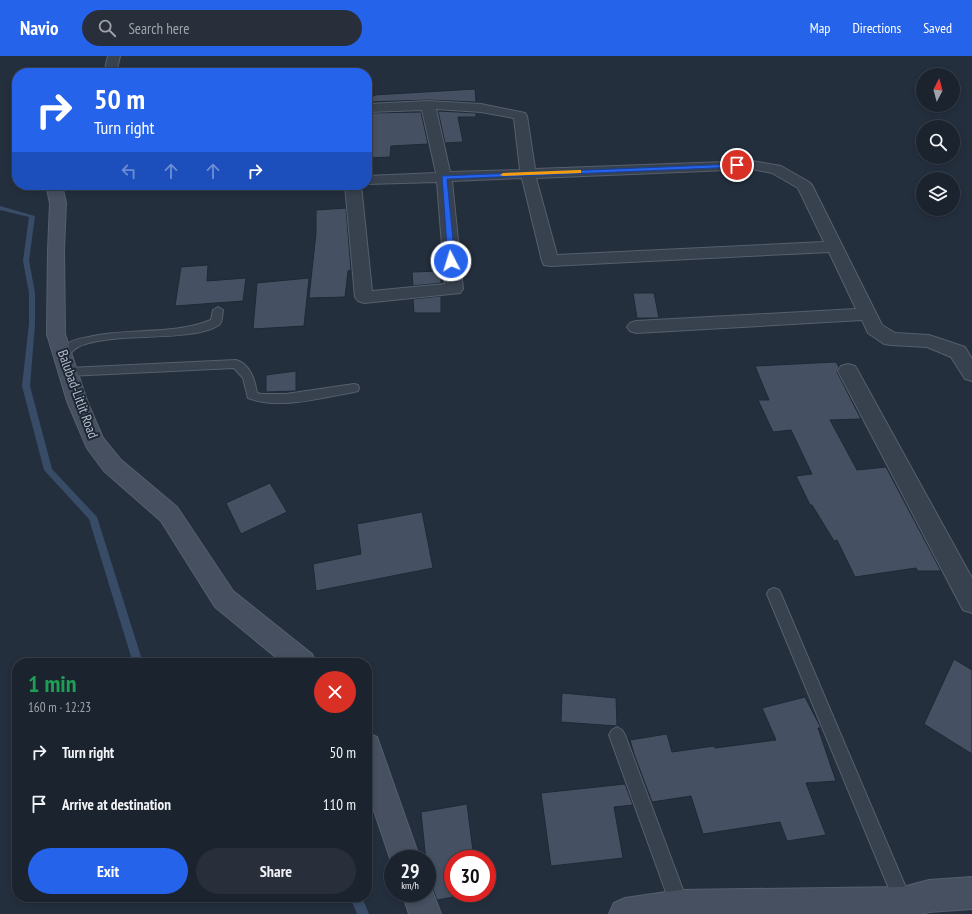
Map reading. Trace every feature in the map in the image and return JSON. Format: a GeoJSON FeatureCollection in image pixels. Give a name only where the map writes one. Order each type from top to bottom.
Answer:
{"type":"FeatureCollection","features":[{"type":"Feature","properties":{"kind":"street"},"geometry":{"type":"LineString","coordinates":[[111,68],[114,56]]}},
{"type":"Feature","properties":{"kind":"street"},"geometry":{"type":"LineString","coordinates":[[372,108],[454,104],[497,109],[520,116],[528,174],[550,261],[834,247]]}},
{"type":"Feature","properties":{"kind":"street"},"geometry":{"type":"LineString","coordinates":[[353,190],[364,297],[454,289],[444,177],[428,105]]}},
{"type":"Feature","properties":{"kind":"street"},"geometry":{"type":"LineString","coordinates":[[372,180],[752,165],[776,169],[804,185],[875,329],[891,339],[929,341],[958,352],[972,374]]}},
{"type":"Feature","properties":{"kind":"street","name":"Balubad-Litlit Road"},"geometry":{"type":"LineString","coordinates":[[55,190],[58,202],[56,250],[56,334],[84,421],[94,442],[112,465],[169,514],[224,599],[297,658]]}},
{"type":"Feature","properties":{"kind":"street"},"geometry":{"type":"LineString","coordinates":[[636,327],[867,314]]}},
{"type":"Feature","properties":{"kind":"street"},"geometry":{"type":"LineString","coordinates":[[848,370],[972,602]]}},
{"type":"Feature","properties":{"kind":"street"},"geometry":{"type":"LineString","coordinates":[[372,762],[402,850]]}},
{"type":"Feature","properties":{"kind":"street"},"geometry":{"type":"LineString","coordinates":[[625,914],[680,906],[922,904],[972,893]]}},
{"type":"Feature","properties":{"kind":"street"},"geometry":{"type":"LineString","coordinates":[[421,902],[425,914]]}},
{"type":"Feature","properties":{"kind":"lane"},"geometry":{"type":"LineString","coordinates":[[218,310],[216,322],[205,328],[186,332],[130,333],[100,337],[73,345],[65,364],[236,364],[244,370],[250,380],[252,395],[256,398],[266,400],[354,388]]}},
{"type":"Feature","properties":{"kind":"lane"},"geometry":{"type":"LineString","coordinates":[[774,594],[922,904]]}},
{"type":"Feature","properties":{"kind":"lane"},"geometry":{"type":"LineString","coordinates":[[617,735],[680,906]]}},
{"type":"Feature","properties":{"kind":"building"},"geometry":{"type":"Polygon","coordinates":[[[475,89],[476,102],[428,100],[372,102],[372,96],[475,89]]]}},
{"type":"Feature","properties":{"kind":"building"},"geometry":{"type":"Polygon","coordinates":[[[438,111],[476,113],[476,117],[458,117],[463,142],[445,143],[438,111]]]}},
{"type":"Feature","properties":{"kind":"building"},"geometry":{"type":"Polygon","coordinates":[[[421,112],[428,144],[391,146],[390,157],[372,158],[372,113],[421,112]]]}},
{"type":"Feature","properties":{"kind":"building"},"geometry":{"type":"Polygon","coordinates":[[[346,208],[351,270],[348,271],[345,297],[309,298],[316,233],[316,210],[346,208]]]}},
{"type":"Feature","properties":{"kind":"building"},"geometry":{"type":"Polygon","coordinates":[[[208,265],[207,281],[246,278],[243,301],[175,306],[181,267],[208,265]]]}},
{"type":"Feature","properties":{"kind":"building"},"geometry":{"type":"Polygon","coordinates":[[[441,271],[441,283],[413,286],[412,272],[441,271]]]}},
{"type":"Feature","properties":{"kind":"building"},"geometry":{"type":"Polygon","coordinates":[[[309,278],[304,326],[253,329],[257,283],[309,278]]]}},
{"type":"Feature","properties":{"kind":"building"},"geometry":{"type":"Polygon","coordinates":[[[633,293],[654,293],[659,318],[637,318],[633,293]]]}},
{"type":"Feature","properties":{"kind":"building"},"geometry":{"type":"Polygon","coordinates":[[[441,296],[441,313],[414,313],[413,299],[441,296]]]}},
{"type":"Feature","properties":{"kind":"building"},"geometry":{"type":"Polygon","coordinates":[[[836,362],[839,367],[837,372],[861,419],[830,420],[857,470],[886,467],[941,571],[918,571],[916,568],[855,577],[837,540],[834,541],[812,505],[810,505],[796,476],[812,474],[791,430],[773,432],[758,400],[769,400],[755,366],[836,362]]]}},
{"type":"Feature","properties":{"kind":"building"},"geometry":{"type":"Polygon","coordinates":[[[296,371],[296,391],[266,392],[266,375],[296,371]]]}},
{"type":"Feature","properties":{"kind":"building"},"geometry":{"type":"Polygon","coordinates":[[[270,483],[287,512],[241,534],[226,503],[270,483]]]}},
{"type":"Feature","properties":{"kind":"building"},"geometry":{"type":"Polygon","coordinates":[[[422,512],[433,568],[316,591],[313,564],[361,554],[357,524],[422,512]]]}},
{"type":"Feature","properties":{"kind":"building"},"geometry":{"type":"Polygon","coordinates":[[[954,659],[972,670],[972,754],[924,724],[954,659]]]}},
{"type":"Feature","properties":{"kind":"building"},"geometry":{"type":"Polygon","coordinates":[[[562,693],[616,698],[617,726],[561,722],[562,693]]]}},
{"type":"Feature","properties":{"kind":"building"},"geometry":{"type":"Polygon","coordinates":[[[805,697],[821,728],[818,728],[836,781],[806,783],[826,835],[787,841],[780,822],[703,834],[691,796],[652,802],[630,740],[667,734],[672,752],[776,740],[762,708],[805,697]]]}},
{"type":"Feature","properties":{"kind":"building"},"geometry":{"type":"Polygon","coordinates":[[[625,784],[633,805],[614,807],[623,858],[551,866],[541,793],[625,784]]]}},
{"type":"Feature","properties":{"kind":"building"},"geometry":{"type":"Polygon","coordinates":[[[467,804],[473,850],[444,850],[444,899],[437,900],[436,897],[436,850],[425,850],[421,812],[467,804]]]}},
{"type":"Feature","properties":{"kind":"waterway"},"geometry":{"type":"LineString","coordinates":[[0,208],[32,216],[26,261],[32,293],[32,324],[26,386],[48,470],[93,517],[136,658]]}},
{"type":"Feature","properties":{"kind":"waterway"},"geometry":{"type":"LineString","coordinates":[[358,902],[363,914]]}},
{"type":"Feature","properties":{"kind":"slow traffic"},"geometry":{"type":"LineString","coordinates":[[503,175],[579,172]]}},
{"type":"Feature","properties":{"kind":"route"},"geometry":{"type":"LineString","coordinates":[[451,261],[444,177],[737,165]]}}]}
